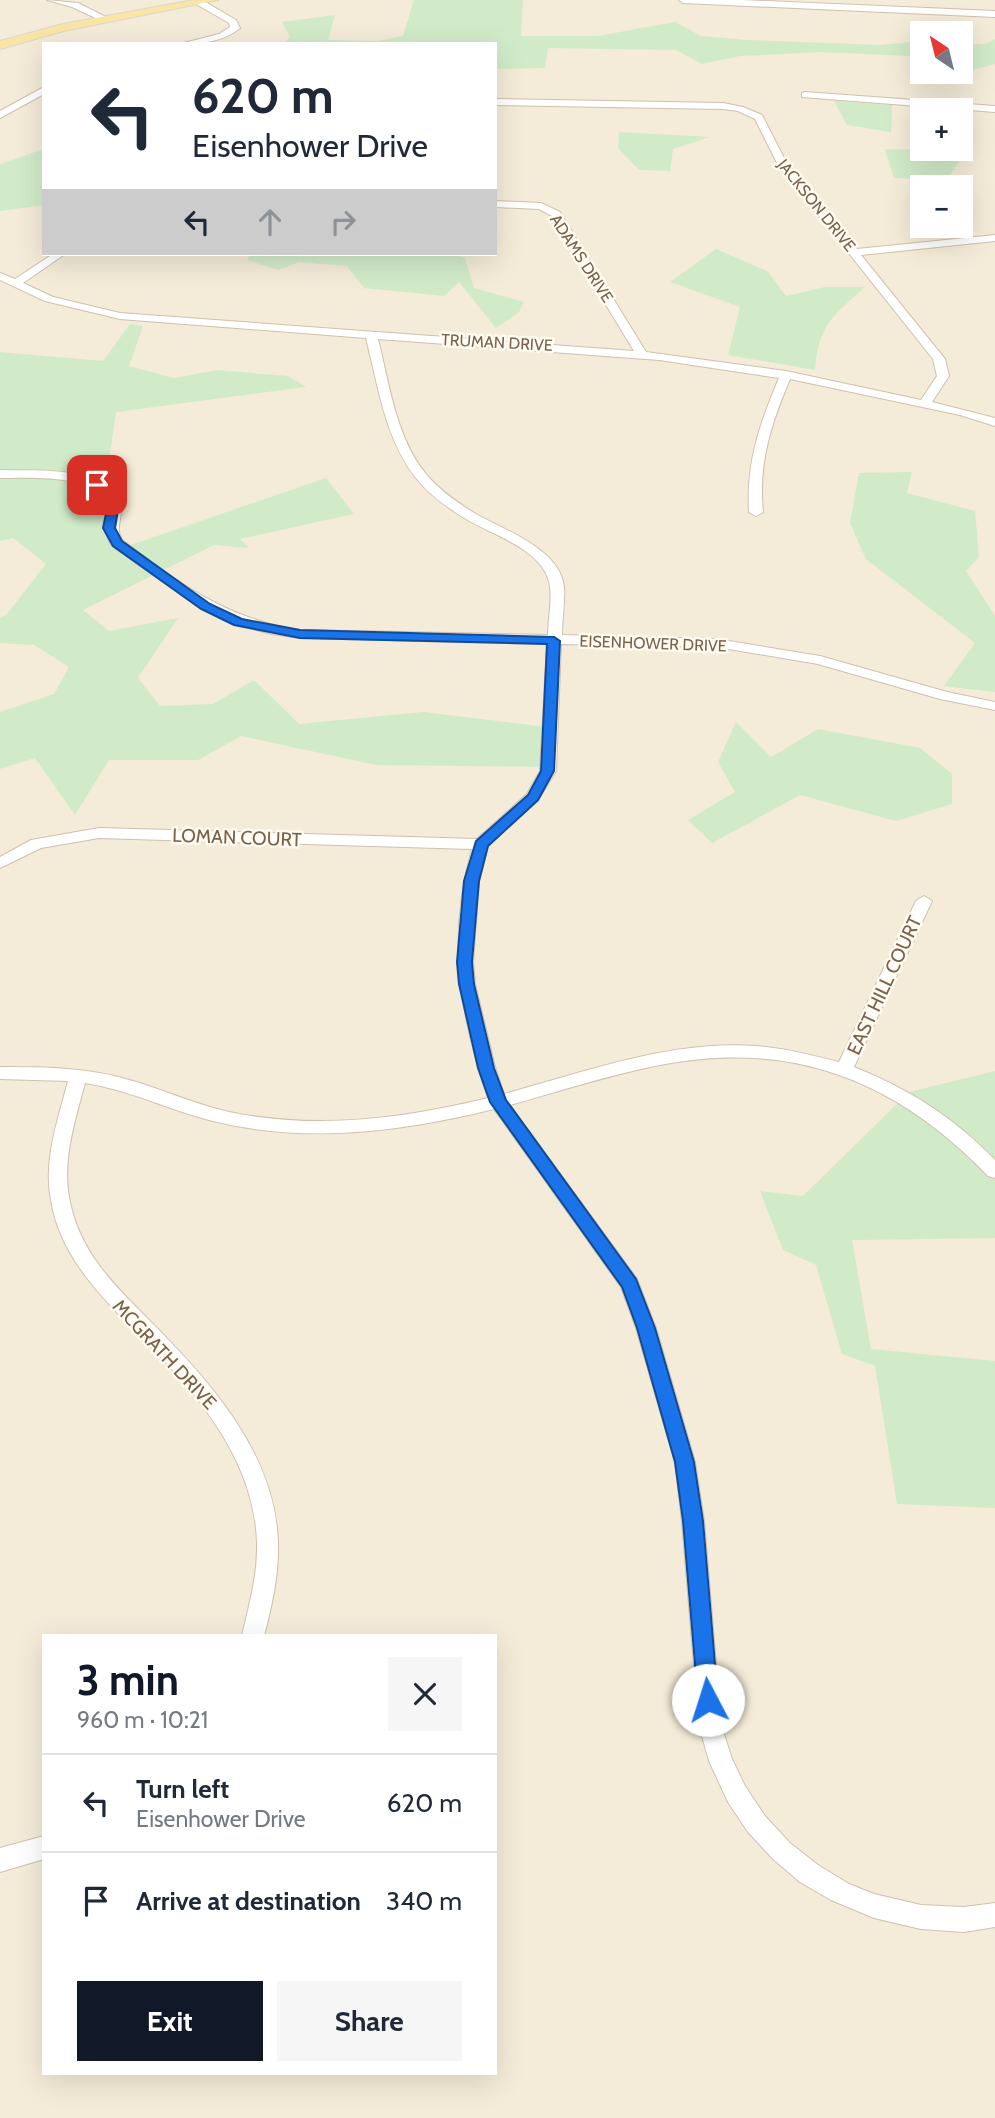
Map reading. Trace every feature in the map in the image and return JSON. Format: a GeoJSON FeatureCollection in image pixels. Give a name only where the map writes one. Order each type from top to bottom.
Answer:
{"type":"FeatureCollection","features":[{"type":"Feature","properties":{"kind":"main road"},"geometry":{"type":"LineString","coordinates":[[0,45],[105,19],[206,1]]}},
{"type":"Feature","properties":{"kind":"street"},"geometry":{"type":"LineString","coordinates":[[51,0],[75,5],[105,19]]}},
{"type":"Feature","properties":{"kind":"street"},"geometry":{"type":"LineString","coordinates":[[684,0],[995,14]]}},
{"type":"Feature","properties":{"kind":"street"},"geometry":{"type":"LineString","coordinates":[[194,42],[222,36],[234,28],[233,22],[206,1]]}},
{"type":"Feature","properties":{"kind":"street"},"geometry":{"type":"LineString","coordinates":[[0,115],[42,93]]}},
{"type":"Feature","properties":{"kind":"street"},"geometry":{"type":"LineString","coordinates":[[805,95],[995,109]]}},
{"type":"Feature","properties":{"kind":"street","name":"JACKSON DRIVE"},"geometry":{"type":"LineString","coordinates":[[497,102],[723,106],[751,112],[765,123],[771,144],[781,161],[939,359],[943,376],[924,404]]}},
{"type":"Feature","properties":{"kind":"street","name":"ADAMS DRIVE"},"geometry":{"type":"LineString","coordinates":[[497,204],[541,206],[556,214],[642,354]]}},
{"type":"Feature","properties":{"kind":"street"},"geometry":{"type":"LineString","coordinates":[[855,252],[995,237]]}},
{"type":"Feature","properties":{"kind":"street"},"geometry":{"type":"LineString","coordinates":[[15,284],[57,256]]}},
{"type":"Feature","properties":{"kind":"street","name":"TRUMAN DRIVE"},"geometry":{"type":"LineString","coordinates":[[0,276],[70,305],[120,316],[642,354],[786,375],[995,422]]}},
{"type":"Feature","properties":{"kind":"street"},"geometry":{"type":"LineString","coordinates":[[371,334],[400,438],[420,474],[463,511],[524,543],[537,553],[553,574],[557,585],[548,771],[533,797],[481,844],[471,881],[465,962],[467,984],[486,1068],[499,1102],[630,1284],[646,1328],[685,1462],[693,1521],[710,1726],[728,1782],[745,1811],[770,1842],[798,1866],[828,1886],[861,1902],[893,1912],[957,1919],[995,1915]]}},
{"type":"Feature","properties":{"kind":"street"},"geometry":{"type":"LineString","coordinates":[[756,512],[753,490],[756,453],[786,375]]}},
{"type":"Feature","properties":{"kind":"street","name":"EISENHOWER DRIVE"},"geometry":{"type":"LineString","coordinates":[[0,474],[61,476],[97,485],[114,504],[109,528],[117,543],[206,607],[238,622],[300,634],[554,641],[687,641],[754,648],[820,660],[945,696],[995,706]]}},
{"type":"Feature","properties":{"kind":"street","name":"LOMAN COURT"},"geometry":{"type":"LineString","coordinates":[[0,863],[37,844],[99,832],[481,844]]}},
{"type":"Feature","properties":{"kind":"street","name":"EAST HILL COURT"},"geometry":{"type":"LineString","coordinates":[[844,1069],[924,901]]}},
{"type":"Feature","properties":{"kind":"street"},"geometry":{"type":"LineString","coordinates":[[0,1073],[78,1076],[138,1088],[231,1118],[301,1127],[374,1125],[499,1102],[660,1059],[695,1054],[761,1053],[844,1069],[897,1091],[952,1126],[995,1171]]}},
{"type":"Feature","properties":{"kind":"street","name":"MCGRATH DRIVE"},"geometry":{"type":"LineString","coordinates":[[78,1076],[59,1160],[60,1199],[66,1226],[94,1277],[210,1400],[246,1453],[257,1483],[267,1549],[265,1584],[253,1634]]}},
{"type":"Feature","properties":{"kind":"street"},"geometry":{"type":"LineString","coordinates":[[0,1860],[42,1848]]}},
{"type":"Feature","properties":{"kind":"shaded area"},"geometry":{"type":"Polygon","coordinates":[[[0,0],[995,0],[995,2118],[0,2118],[0,0]]]}},
{"type":"Feature","properties":{"kind":"green space"},"geometry":{"type":"Polygon","coordinates":[[[414,0],[523,0],[521,36],[598,36],[675,22],[701,36],[879,45],[910,42],[910,56],[820,52],[740,56],[702,64],[676,50],[548,48],[545,68],[497,69],[497,42],[286,42],[290,37],[282,22],[335,15],[328,40],[377,41],[403,36],[414,0]]]}},
{"type":"Feature","properties":{"kind":"green space"},"geometry":{"type":"Polygon","coordinates":[[[995,39],[995,64],[973,70],[973,45],[986,44],[995,39]]]}},
{"type":"Feature","properties":{"kind":"green space"},"geometry":{"type":"Polygon","coordinates":[[[834,101],[892,105],[891,132],[847,125],[834,101]]]}},
{"type":"Feature","properties":{"kind":"green space"},"geometry":{"type":"Polygon","coordinates":[[[619,132],[710,137],[673,149],[670,171],[639,170],[618,148],[619,132]]]}},
{"type":"Feature","properties":{"kind":"green space"},"geometry":{"type":"Polygon","coordinates":[[[885,149],[910,150],[910,161],[960,161],[950,175],[910,175],[910,179],[894,178],[885,149]]]}},
{"type":"Feature","properties":{"kind":"green space"},"geometry":{"type":"Polygon","coordinates":[[[42,150],[42,205],[0,211],[0,164],[42,150]]]}},
{"type":"Feature","properties":{"kind":"green space"},"geometry":{"type":"Polygon","coordinates":[[[716,249],[767,271],[786,296],[825,287],[865,287],[829,322],[820,342],[815,370],[728,355],[740,307],[670,282],[716,249]]]}},
{"type":"Feature","properties":{"kind":"green space"},"geometry":{"type":"Polygon","coordinates":[[[250,256],[460,256],[465,258],[474,288],[524,302],[519,312],[496,328],[459,282],[444,296],[364,288],[347,266],[299,262],[278,270],[247,260],[250,256]]]}},
{"type":"Feature","properties":{"kind":"green space"},"geometry":{"type":"Polygon","coordinates":[[[130,324],[143,326],[129,366],[174,378],[217,370],[288,376],[306,387],[116,412],[105,488],[122,548],[326,478],[354,514],[240,539],[249,548],[214,545],[83,610],[109,631],[178,618],[138,678],[160,706],[213,704],[254,680],[299,724],[423,712],[546,727],[545,767],[376,765],[241,736],[198,760],[109,760],[75,815],[35,758],[0,769],[0,712],[54,694],[69,667],[34,645],[0,643],[0,618],[7,614],[46,564],[13,538],[0,541],[0,352],[103,361],[130,324]]]}},
{"type":"Feature","properties":{"kind":"green space"},"geometry":{"type":"Polygon","coordinates":[[[912,472],[907,493],[975,511],[979,557],[966,571],[995,616],[995,692],[944,686],[975,643],[866,559],[850,523],[859,473],[912,472]]]}},
{"type":"Feature","properties":{"kind":"green space"},"geometry":{"type":"Polygon","coordinates":[[[736,722],[771,757],[818,729],[920,748],[952,774],[952,804],[896,821],[800,795],[712,843],[688,820],[735,792],[718,762],[736,722]]]}},
{"type":"Feature","properties":{"kind":"green space"},"geometry":{"type":"Polygon","coordinates":[[[995,1071],[995,1238],[852,1240],[871,1349],[995,1361],[995,1508],[897,1504],[875,1366],[842,1354],[816,1265],[783,1250],[760,1191],[803,1196],[909,1092],[995,1071]]]}},
{"type":"Feature","properties":{"kind":"route"},"geometry":{"type":"LineString","coordinates":[[97,485],[105,490],[114,504],[109,528],[117,543],[206,607],[238,622],[257,628],[300,634],[554,641],[548,771],[542,785],[522,809],[481,844],[471,881],[465,962],[467,984],[486,1068],[499,1102],[630,1284],[646,1328],[685,1462],[693,1521],[708,1700]]}}]}
